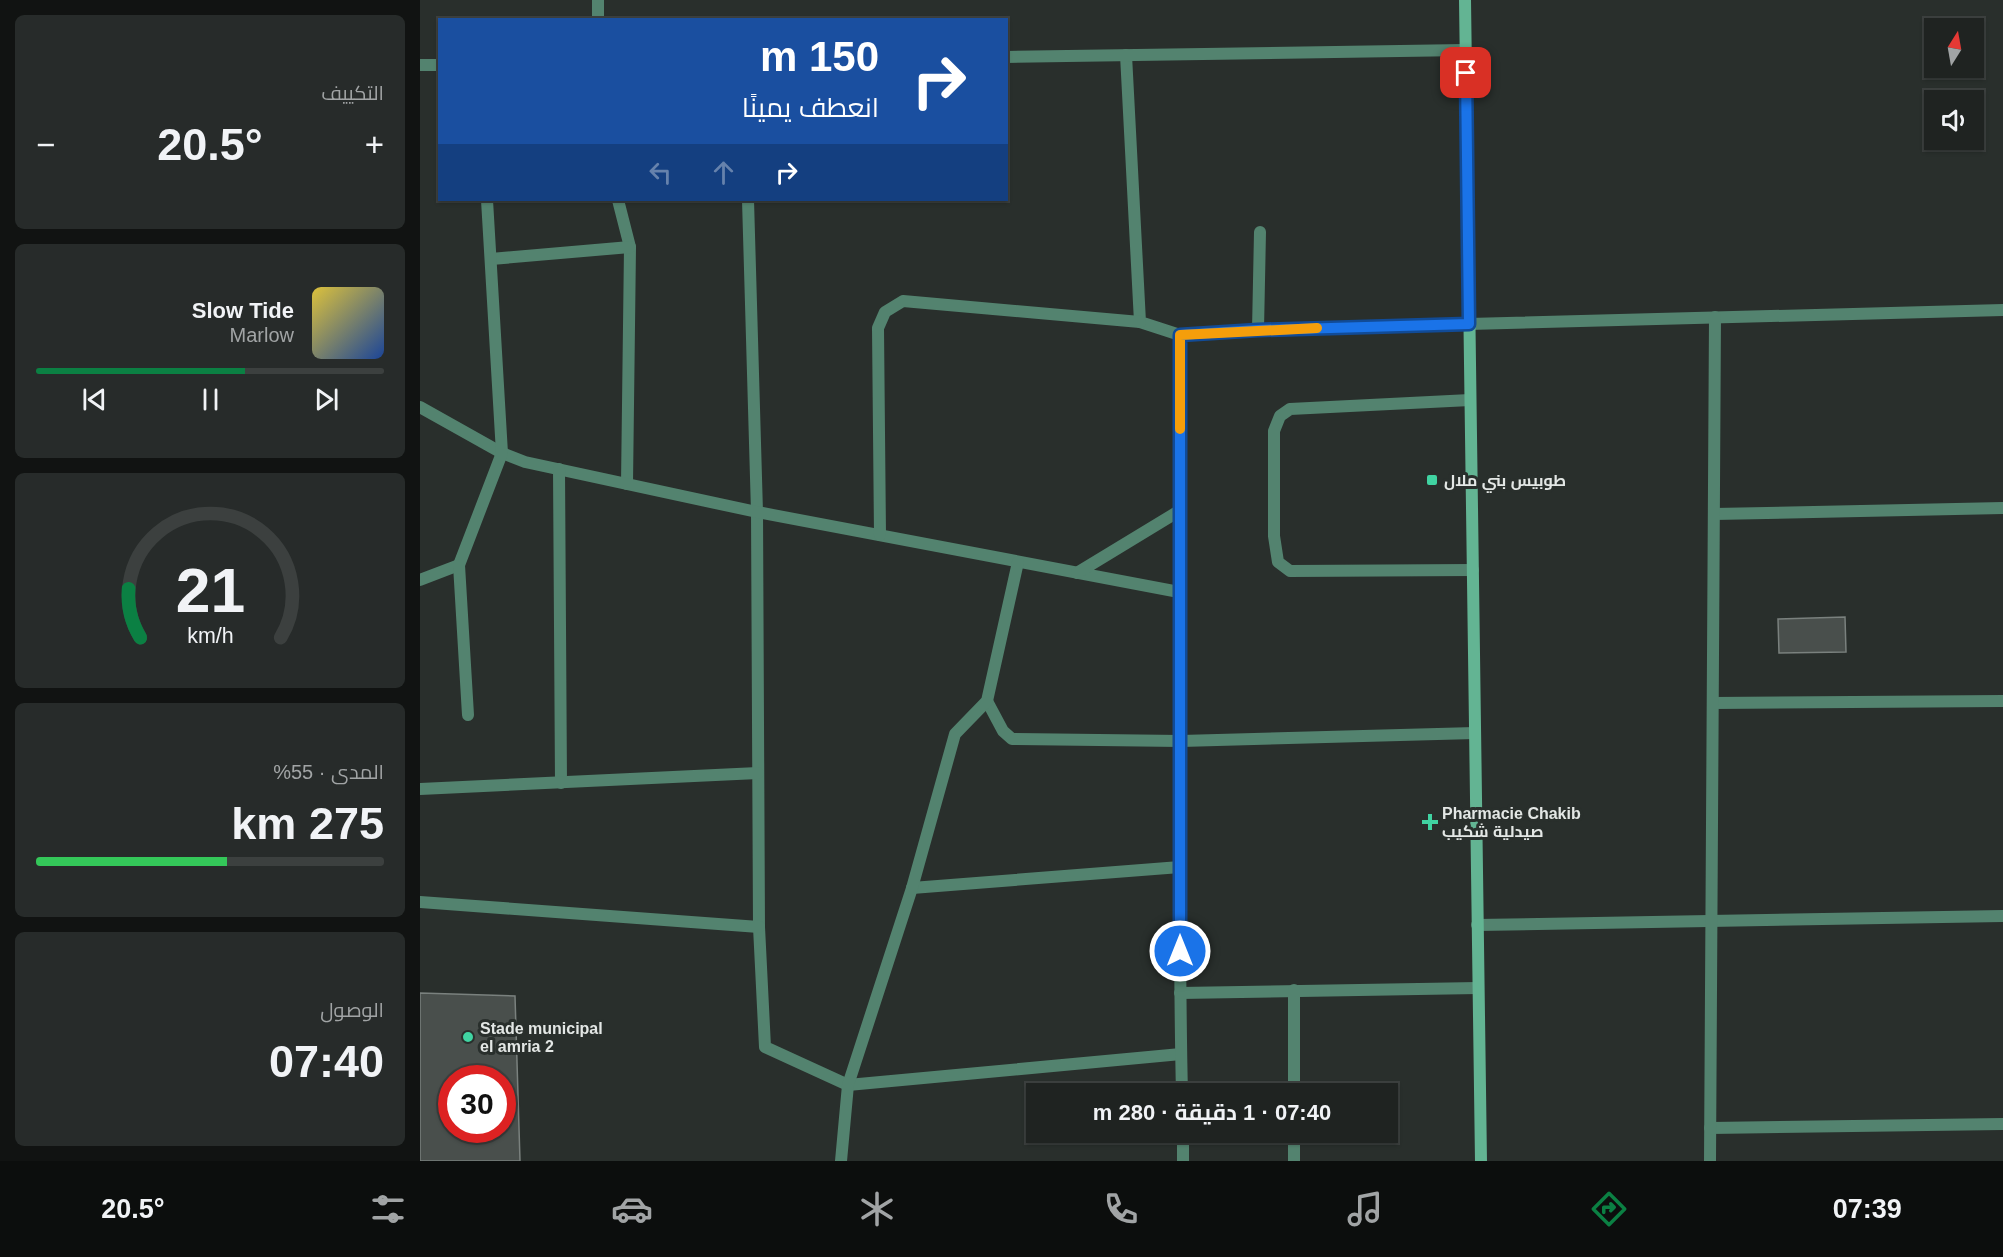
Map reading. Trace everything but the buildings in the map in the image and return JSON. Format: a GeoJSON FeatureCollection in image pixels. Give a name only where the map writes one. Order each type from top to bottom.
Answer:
{"type":"FeatureCollection","features":[{"type":"Feature","properties":{"kind":"main road"},"geometry":{"type":"LineString","coordinates":[[1464,0],[1481,1161]]}},
{"type":"Feature","properties":{"kind":"street"},"geometry":{"type":"LineString","coordinates":[[598,0],[598,18]]}},
{"type":"Feature","properties":{"kind":"street"},"geometry":{"type":"LineString","coordinates":[[1008,57],[1465,50]]}},
{"type":"Feature","properties":{"kind":"street"},"geometry":{"type":"LineString","coordinates":[[1126,55],[1140,322]]}},
{"type":"Feature","properties":{"kind":"street"},"geometry":{"type":"LineString","coordinates":[[420,65],[438,65]]}},
{"type":"Feature","properties":{"kind":"street"},"geometry":{"type":"LineString","coordinates":[[468,715],[459,565],[502,453],[487,201]]}},
{"type":"Feature","properties":{"kind":"street"},"geometry":{"type":"LineString","coordinates":[[618,201],[630,247],[627,484]]}},
{"type":"Feature","properties":{"kind":"street"},"geometry":{"type":"LineString","coordinates":[[748,201],[757,512],[759,927],[765,1047],[848,1085],[1181,1053]]}},
{"type":"Feature","properties":{"kind":"street"},"geometry":{"type":"LineString","coordinates":[[1258,330],[1260,232]]}},
{"type":"Feature","properties":{"kind":"street"},"geometry":{"type":"LineString","coordinates":[[491,259],[630,247]]}},
{"type":"Feature","properties":{"kind":"street"},"geometry":{"type":"LineString","coordinates":[[880,535],[878,327],[885,312],[903,302],[1140,322],[1180,335],[1258,330],[2003,310]]}},
{"type":"Feature","properties":{"kind":"street"},"geometry":{"type":"LineString","coordinates":[[1710,1161],[1715,317]]}},
{"type":"Feature","properties":{"kind":"street"},"geometry":{"type":"LineString","coordinates":[[1180,335],[1182,1083]]}},
{"type":"Feature","properties":{"kind":"street"},"geometry":{"type":"LineString","coordinates":[[1470,400],[1290,409],[1280,416],[1274,431],[1274,536],[1278,562],[1290,571],[1473,570]]}},
{"type":"Feature","properties":{"kind":"street"},"geometry":{"type":"LineString","coordinates":[[420,407],[502,453],[525,462],[757,512],[1179,591]]}},
{"type":"Feature","properties":{"kind":"street"},"geometry":{"type":"LineString","coordinates":[[559,469],[561,783]]}},
{"type":"Feature","properties":{"kind":"street"},"geometry":{"type":"LineString","coordinates":[[1714,514],[2003,508]]}},
{"type":"Feature","properties":{"kind":"street"},"geometry":{"type":"LineString","coordinates":[[1077,573],[1179,511]]}},
{"type":"Feature","properties":{"kind":"street"},"geometry":{"type":"LineString","coordinates":[[841,1161],[848,1085],[912,888],[955,734],[987,701],[1018,562]]}},
{"type":"Feature","properties":{"kind":"street"},"geometry":{"type":"LineString","coordinates":[[420,580],[459,565]]}},
{"type":"Feature","properties":{"kind":"street"},"geometry":{"type":"LineString","coordinates":[[987,701],[1004,731],[1012,739],[1181,741],[1475,733]]}},
{"type":"Feature","properties":{"kind":"street"},"geometry":{"type":"LineString","coordinates":[[1713,703],[2003,701]]}},
{"type":"Feature","properties":{"kind":"street"},"geometry":{"type":"LineString","coordinates":[[420,789],[758,773]]}},
{"type":"Feature","properties":{"kind":"street"},"geometry":{"type":"LineString","coordinates":[[912,888],[1180,867]]}},
{"type":"Feature","properties":{"kind":"street"},"geometry":{"type":"LineString","coordinates":[[420,902],[759,927]]}},
{"type":"Feature","properties":{"kind":"street"},"geometry":{"type":"LineString","coordinates":[[1478,925],[2003,916]]}},
{"type":"Feature","properties":{"kind":"street"},"geometry":{"type":"LineString","coordinates":[[1180,993],[1478,988]]}},
{"type":"Feature","properties":{"kind":"street"},"geometry":{"type":"LineString","coordinates":[[1294,990],[1294,1083]]}},
{"type":"Feature","properties":{"kind":"street"},"geometry":{"type":"LineString","coordinates":[[1710,1128],[2003,1124]]}},
{"type":"Feature","properties":{"kind":"street"},"geometry":{"type":"LineString","coordinates":[[1183,1143],[1183,1161]]}},
{"type":"Feature","properties":{"kind":"street"},"geometry":{"type":"LineString","coordinates":[[1294,1143],[1294,1161]]}},
{"type":"Feature","properties":{"kind":"slow traffic"},"geometry":{"type":"LineString","coordinates":[[1180,429],[1180,335],[1317,328]]}},
{"type":"Feature","properties":{"kind":"place","name":"طوبيس بني ملال"},"geometry":{"type":"Point","coordinates":[1432,480]}},
{"type":"Feature","properties":{"kind":"place","name":"Pharmacie Chakib صيدلية شكيب"},"geometry":{"type":"Point","coordinates":[1430,822]}},
{"type":"Feature","properties":{"kind":"place","name":"Stade municipal el amria 2"},"geometry":{"type":"Point","coordinates":[468,1037]}},
{"type":"Feature","properties":{"kind":"route"},"geometry":{"type":"LineString","coordinates":[[1180,951],[1180,335],[1258,330],[1469,324],[1466,73]]}}]}
